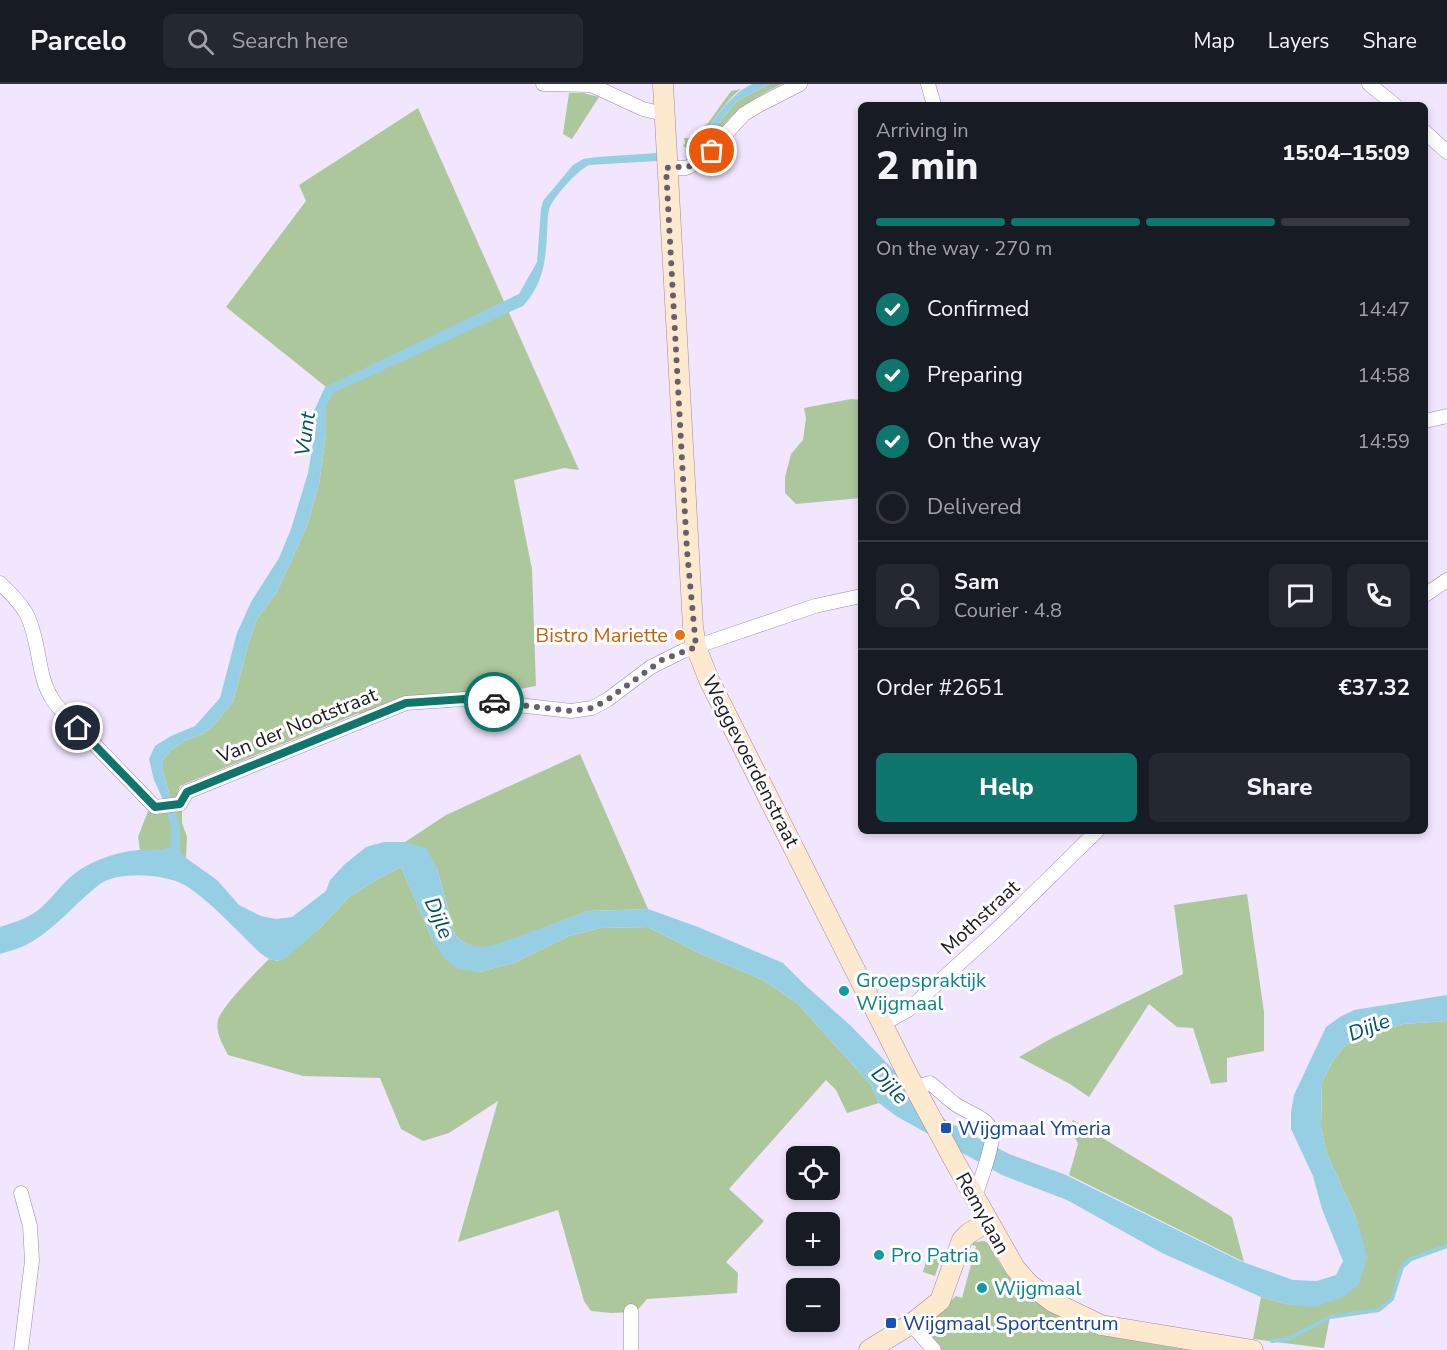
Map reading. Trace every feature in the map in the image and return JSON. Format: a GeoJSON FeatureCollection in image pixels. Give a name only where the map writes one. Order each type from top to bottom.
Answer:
{"type":"FeatureCollection","features":[{"type":"Feature","properties":{"kind":"street"},"geometry":{"type":"LineString","coordinates":[[543,84],[591,85],[643,109],[664,114]]}},
{"type":"Feature","properties":{"kind":"street","name":"Weggevoerdenstraat"},"geometry":{"type":"LineString","coordinates":[[663,84],[687,551],[696,647],[709,680],[883,1024]]}},
{"type":"Feature","properties":{"kind":"street"},"geometry":{"type":"LineString","coordinates":[[666,160],[686,168],[701,161],[744,114],[800,84]]}},
{"type":"Feature","properties":{"kind":"street"},"geometry":{"type":"LineString","coordinates":[[928,84],[933,102]]}},
{"type":"Feature","properties":{"kind":"street"},"geometry":{"type":"LineString","coordinates":[[1370,84],[1391,102]]}},
{"type":"Feature","properties":{"kind":"street"},"geometry":{"type":"LineString","coordinates":[[1428,135],[1447,152]]}},
{"type":"Feature","properties":{"kind":"street"},"geometry":{"type":"LineString","coordinates":[[1428,420],[1447,416]]}},
{"type":"Feature","properties":{"kind":"street"},"geometry":{"type":"LineString","coordinates":[[1428,593],[1447,580]]}},
{"type":"Feature","properties":{"kind":"street","name":"Van der Nootstraat"},"geometry":{"type":"LineString","coordinates":[[0,583],[16,598],[27,614],[51,697],[155,807],[180,804],[187,792],[406,703],[465,699],[572,711],[592,708],[607,700],[662,660],[815,606],[858,597]]}},
{"type":"Feature","properties":{"kind":"street","name":"Mothstraat"},"geometry":{"type":"LineString","coordinates":[[883,1024],[908,1010],[994,932],[1094,834]]}},
{"type":"Feature","properties":{"kind":"street","name":"Remylaan"},"geometry":{"type":"LineString","coordinates":[[883,1024],[988,1222],[1008,1258],[1022,1276],[1045,1296],[1071,1312],[1112,1328],[1253,1350]]}},
{"type":"Feature","properties":{"kind":"street"},"geometry":{"type":"LineString","coordinates":[[912,1081],[931,1083],[956,1105],[988,1125],[992,1132],[978,1188],[971,1191]]}},
{"type":"Feature","properties":{"kind":"street"},"geometry":{"type":"LineString","coordinates":[[21,1193],[30,1226],[32,1261],[21,1350]]}},
{"type":"Feature","properties":{"kind":"street"},"geometry":{"type":"LineString","coordinates":[[869,1350],[910,1324],[943,1297],[960,1246],[966,1236],[988,1222]]}},
{"type":"Feature","properties":{"kind":"street"},"geometry":{"type":"LineString","coordinates":[[631,1311],[631,1350]]}},
{"type":"Feature","properties":{"kind":"street"},"geometry":{"type":"LineString","coordinates":[[910,1324],[934,1350]]}},
{"type":"Feature","properties":{"kind":"green space"},"geometry":{"type":"Polygon","coordinates":[[[770,84],[782,84],[741,108],[703,149],[693,157],[690,154],[701,145],[737,101],[770,84]]]}},
{"type":"Feature","properties":{"kind":"green space"},"geometry":{"type":"Polygon","coordinates":[[[741,89],[726,103],[701,135],[686,148],[683,145],[685,144],[684,138],[691,138],[708,123],[731,91],[741,89]]]}},
{"type":"Feature","properties":{"kind":"green space"},"geometry":{"type":"Polygon","coordinates":[[[569,93],[583,93],[599,97],[572,139],[563,134],[569,93]]]}},
{"type":"Feature","properties":{"kind":"green space"},"geometry":{"type":"Polygon","coordinates":[[[418,108],[579,470],[564,468],[514,480],[532,569],[536,686],[465,699],[406,703],[359,722],[359,713],[180,786],[176,801],[172,803],[163,772],[163,760],[171,750],[186,740],[203,734],[213,726],[233,702],[257,619],[277,592],[307,526],[319,484],[326,435],[322,418],[330,390],[226,307],[306,201],[299,185],[418,108]]]}},
{"type":"Feature","properties":{"kind":"green space"},"geometry":{"type":"Polygon","coordinates":[[[858,400],[858,498],[796,504],[785,493],[785,477],[791,454],[803,440],[806,418],[804,408],[858,400]]]}},
{"type":"Feature","properties":{"kind":"green space"},"geometry":{"type":"Polygon","coordinates":[[[580,754],[648,909],[588,911],[492,947],[476,947],[463,942],[455,935],[437,868],[405,842],[446,815],[580,754]]]}},
{"type":"Feature","properties":{"kind":"green space"},"geometry":{"type":"Polygon","coordinates":[[[182,807],[182,823],[187,837],[186,858],[179,851],[140,850],[138,837],[148,811],[182,807]]]}},
{"type":"Feature","properties":{"kind":"green space"},"geometry":{"type":"Polygon","coordinates":[[[401,867],[433,941],[479,972],[514,963],[569,936],[600,928],[648,927],[699,953],[763,980],[797,1003],[871,1085],[879,1103],[847,1113],[836,1090],[826,1080],[729,1189],[764,1221],[726,1262],[738,1273],[737,1293],[647,1299],[636,1312],[591,1311],[584,1301],[558,1210],[458,1242],[498,1101],[449,1133],[423,1141],[401,1129],[380,1078],[303,1076],[228,1055],[219,1034],[218,1020],[226,1006],[249,980],[269,959],[278,961],[320,928],[349,897],[401,867]]]}},
{"type":"Feature","properties":{"kind":"green space"},"geometry":{"type":"Polygon","coordinates":[[[1247,894],[1264,1012],[1264,1051],[1227,1058],[1227,1082],[1211,1084],[1193,1028],[1177,1027],[1149,1004],[1089,1097],[1070,1084],[1019,1057],[1052,1038],[1183,974],[1174,905],[1247,894]]]}},
{"type":"Feature","properties":{"kind":"green space"},"geometry":{"type":"Polygon","coordinates":[[[1447,1021],[1447,1246],[1411,1259],[1402,1267],[1392,1299],[1379,1310],[1330,1317],[1324,1348],[1253,1339],[1261,1297],[1290,1305],[1343,1297],[1358,1222],[1327,1154],[1321,1128],[1322,1082],[1332,1062],[1345,1046],[1358,1038],[1403,1024],[1447,1021]]]}},
{"type":"Feature","properties":{"kind":"green space"},"geometry":{"type":"Polygon","coordinates":[[[1073,1120],[1232,1217],[1244,1262],[1069,1175],[1078,1144],[1070,1126],[1073,1120]]]}},
{"type":"Feature","properties":{"kind":"green space"},"geometry":{"type":"Polygon","coordinates":[[[975,1242],[987,1242],[1004,1270],[1022,1290],[1043,1307],[1065,1319],[1113,1336],[1191,1350],[941,1350],[928,1335],[927,1329],[931,1320],[956,1296],[962,1298],[976,1246],[972,1245],[975,1242]]]}},
{"type":"Feature","properties":{"kind":"green space"},"geometry":{"type":"Polygon","coordinates":[[[928,1254],[941,1258],[935,1276],[923,1272],[928,1254]]]}},
{"type":"Feature","properties":{"kind":"water"},"geometry":{"type":"Polygon","coordinates":[[[752,84],[770,84],[737,101],[701,145],[690,154],[686,148],[703,133],[732,98],[752,84]]]}},
{"type":"Feature","properties":{"kind":"water"},"geometry":{"type":"Polygon","coordinates":[[[657,153],[657,161],[589,165],[566,185],[549,210],[546,253],[542,272],[530,298],[523,306],[333,393],[326,406],[326,435],[319,484],[307,526],[277,592],[257,619],[233,702],[213,726],[203,734],[186,740],[171,750],[163,760],[163,772],[172,803],[165,804],[154,780],[149,759],[155,746],[195,726],[220,698],[237,633],[251,602],[279,558],[291,529],[308,473],[316,426],[314,411],[325,387],[519,294],[537,262],[543,201],[573,165],[583,159],[597,157],[657,153]]]}},
{"type":"Feature","properties":{"kind":"water","name":"Dijle"},"geometry":{"type":"Polygon","coordinates":[[[174,807],[180,827],[180,851],[186,858],[217,880],[239,905],[261,916],[276,919],[292,917],[326,891],[330,880],[366,847],[384,842],[405,842],[426,848],[437,868],[455,935],[463,942],[472,945],[492,946],[588,911],[648,909],[698,927],[783,963],[850,1025],[916,1093],[948,1122],[1009,1154],[1066,1175],[1240,1261],[1293,1280],[1317,1281],[1336,1275],[1343,1261],[1322,1209],[1313,1176],[1291,1129],[1294,1095],[1326,1027],[1354,1010],[1447,995],[1447,1021],[1403,1024],[1358,1038],[1345,1046],[1332,1062],[1322,1082],[1321,1128],[1327,1154],[1358,1222],[1367,1257],[1359,1284],[1343,1297],[1315,1307],[1290,1305],[1261,1297],[1162,1253],[1067,1200],[1002,1175],[896,1116],[879,1103],[871,1085],[797,1003],[763,980],[699,953],[648,927],[600,928],[569,936],[514,963],[479,972],[458,969],[445,959],[433,941],[401,867],[349,897],[320,928],[285,959],[274,960],[259,952],[216,910],[188,887],[169,879],[132,875],[100,884],[36,939],[0,954],[0,927],[37,911],[70,877],[81,869],[116,854],[170,847],[171,828],[167,811],[174,807]]]}},
{"type":"Feature","properties":{"kind":"waterway"},"geometry":{"type":"LineString","coordinates":[[1272,1341],[1288,1339],[1330,1317],[1379,1310],[1392,1299],[1402,1267],[1411,1259],[1447,1246]]}},
{"type":"Feature","properties":{"kind":"way so far"},"geometry":{"type":"LineString","coordinates":[[494,702],[572,711],[592,708],[607,700],[662,660],[696,647],[687,551],[666,168],[694,166],[712,151]]}},
{"type":"Feature","properties":{"kind":"place","name":"Bistro Mariette"},"geometry":{"type":"Point","coordinates":[680,635]}},
{"type":"Feature","properties":{"kind":"place","name":"Groepspraktijk Wijgmaal"},"geometry":{"type":"Point","coordinates":[844,991]}},
{"type":"Feature","properties":{"kind":"place","name":"Wijgmaal Ymeria"},"geometry":{"type":"Point","coordinates":[946,1128]}},
{"type":"Feature","properties":{"kind":"place","name":"Pro Patria"},"geometry":{"type":"Point","coordinates":[879,1255]}},
{"type":"Feature","properties":{"kind":"place","name":"Wijgmaal"},"geometry":{"type":"Point","coordinates":[982,1288]}},
{"type":"Feature","properties":{"kind":"place","name":"Wijgmaal Sportcentrum"},"geometry":{"type":"Point","coordinates":[891,1323]}},
{"type":"Feature","properties":{"kind":"route"},"geometry":{"type":"LineString","coordinates":[[78,728],[155,807],[180,804],[187,792],[236,770],[308,744],[406,703],[465,699],[494,702]]}},
{"type":"Feature","properties":{"kind":"water label","name":"Vunt"},"geometry":{"type":"Point","coordinates":[305,434]}}]}
